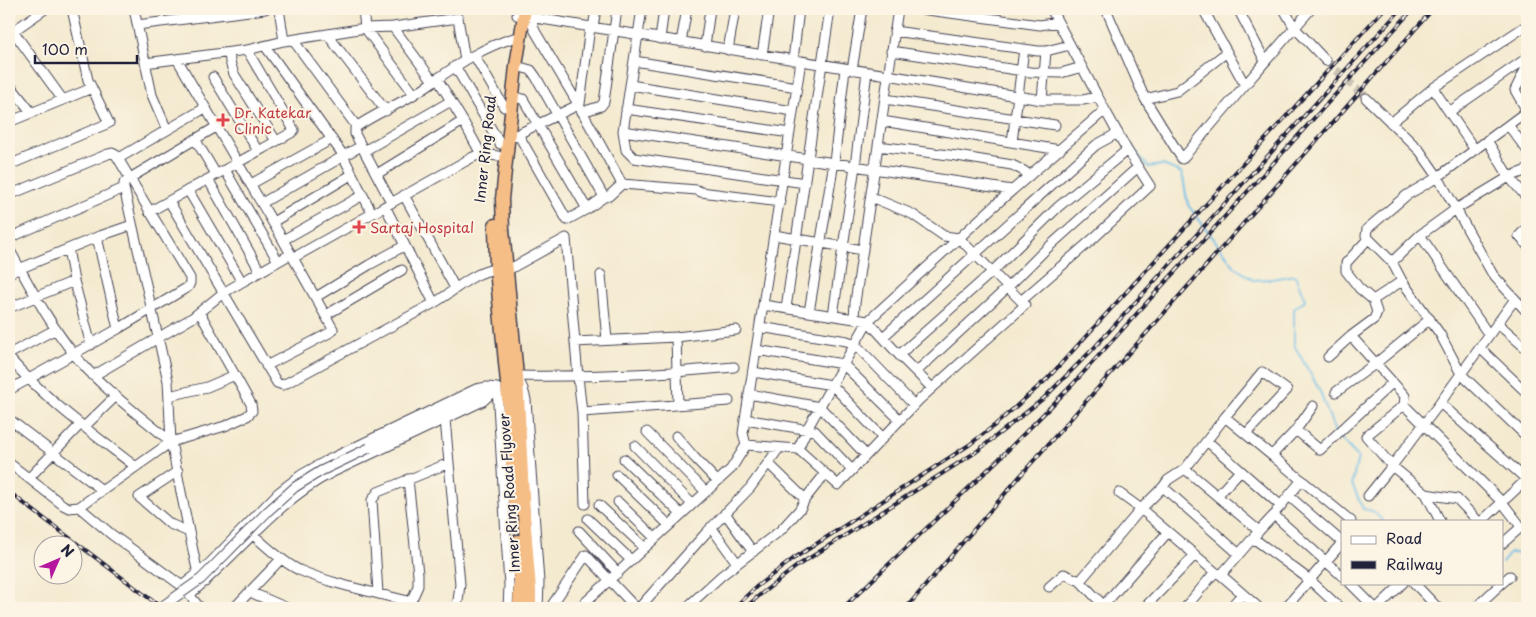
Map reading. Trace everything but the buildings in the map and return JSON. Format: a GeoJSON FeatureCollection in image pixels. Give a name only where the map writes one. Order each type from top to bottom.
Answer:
{"type":"FeatureCollection","features":[{"type":"Feature","properties":{"kind":"highway","name":"Inner Ring Road"},"geometry":{"type":"LineString","coordinates":[[502,269],[502,199],[506,143],[504,107],[514,38],[523,13]]}},
{"type":"Feature","properties":{"kind":"highway","name":"Inner Ring Road"},"geometry":{"type":"LineString","coordinates":[[509,387],[502,269],[494,208],[513,97],[523,13]]}},
{"type":"Feature","properties":{"kind":"highway","name":"Inner Ring Road Flyover"},"geometry":{"type":"LineString","coordinates":[[509,387],[520,580],[519,608]]}},
{"type":"Feature","properties":{"kind":"highway","name":"Inner Ring Road Flyover"},"geometry":{"type":"LineString","coordinates":[[509,387],[524,515],[530,608]]}},
{"type":"Feature","properties":{"kind":"street"},"geometry":{"type":"LineString","coordinates":[[45,9],[11,33],[63,100]]}},
{"type":"Feature","properties":{"kind":"street"},"geometry":{"type":"LineString","coordinates":[[9,165],[109,123],[88,80],[72,9]]}},
{"type":"Feature","properties":{"kind":"street"},"geometry":{"type":"LineString","coordinates":[[134,9],[152,95],[167,130]]}},
{"type":"Feature","properties":{"kind":"street"},"geometry":{"type":"LineString","coordinates":[[137,26],[265,9]]}},
{"type":"Feature","properties":{"kind":"street"},"geometry":{"type":"LineString","coordinates":[[279,9],[288,40],[358,127]]}},
{"type":"Feature","properties":{"kind":"street"},"geometry":{"type":"LineString","coordinates":[[363,9],[365,28],[414,94]]}},
{"type":"Feature","properties":{"kind":"street"},"geometry":{"type":"LineString","coordinates":[[580,108],[596,9]]}},
{"type":"Feature","properties":{"kind":"street"},"geometry":{"type":"LineString","coordinates":[[94,376],[200,313],[224,293],[260,271],[292,256],[481,154],[506,143],[556,114],[580,108],[601,106],[604,102],[617,9]]}},
{"type":"Feature","properties":{"kind":"street"},"geometry":{"type":"LineString","coordinates":[[642,9],[623,131],[626,150],[634,158],[805,182]]}},
{"type":"Feature","properties":{"kind":"street"},"geometry":{"type":"LineString","coordinates":[[660,39],[664,9]]}},
{"type":"Feature","properties":{"kind":"street"},"geometry":{"type":"LineString","coordinates":[[681,42],[687,9]]}},
{"type":"Feature","properties":{"kind":"street"},"geometry":{"type":"LineString","coordinates":[[705,46],[710,9]]}},
{"type":"Feature","properties":{"kind":"street"},"geometry":{"type":"LineString","coordinates":[[728,50],[735,9]]}},
{"type":"Feature","properties":{"kind":"street"},"geometry":{"type":"LineString","coordinates":[[762,55],[769,9]]}},
{"type":"Feature","properties":{"kind":"street"},"geometry":{"type":"LineString","coordinates":[[579,608],[731,469],[746,446],[743,433],[797,86],[799,9]]}},
{"type":"Feature","properties":{"kind":"street"},"geometry":{"type":"LineString","coordinates":[[786,308],[830,9]]}},
{"type":"Feature","properties":{"kind":"street"},"geometry":{"type":"LineString","coordinates":[[809,312],[848,69],[862,9]]}},
{"type":"Feature","properties":{"kind":"street"},"geometry":{"type":"LineString","coordinates":[[854,318],[898,9]]}},
{"type":"Feature","properties":{"kind":"street"},"geometry":{"type":"LineString","coordinates":[[920,9],[1040,25],[1058,22]]}},
{"type":"Feature","properties":{"kind":"street"},"geometry":{"type":"LineString","coordinates":[[1021,301],[1096,237],[1150,186],[1127,150],[1051,9]]}},
{"type":"Feature","properties":{"kind":"street"},"geometry":{"type":"LineString","coordinates":[[1106,9],[1145,99],[1182,159],[1311,9]]}},
{"type":"Feature","properties":{"kind":"street"},"geometry":{"type":"LineString","coordinates":[[1203,9],[1245,85]]}},
{"type":"Feature","properties":{"kind":"street"},"geometry":{"type":"LineString","coordinates":[[1238,9],[1265,61]]}},
{"type":"Feature","properties":{"kind":"street"},"geometry":{"type":"LineString","coordinates":[[1284,9],[1294,27],[1326,61]]}},
{"type":"Feature","properties":{"kind":"street"},"geometry":{"type":"LineString","coordinates":[[523,13],[592,28],[1042,100],[1083,100],[1098,97]]}},
{"type":"Feature","properties":{"kind":"street"},"geometry":{"type":"LineString","coordinates":[[523,13],[580,108],[622,184]]}},
{"type":"Feature","properties":{"kind":"street"},"geometry":{"type":"LineString","coordinates":[[146,63],[247,50],[288,40],[365,28],[393,27],[457,14],[465,60]]}},
{"type":"Feature","properties":{"kind":"street"},"geometry":{"type":"LineString","coordinates":[[1392,123],[1433,88],[1527,25]]}},
{"type":"Feature","properties":{"kind":"street"},"geometry":{"type":"LineString","coordinates":[[393,27],[451,101],[481,154]]}},
{"type":"Feature","properties":{"kind":"street"},"geometry":{"type":"LineString","coordinates":[[894,31],[1046,51],[1070,45]]}},
{"type":"Feature","properties":{"kind":"street"},"geometry":{"type":"LineString","coordinates":[[328,34],[386,111]]}},
{"type":"Feature","properties":{"kind":"street"},"geometry":{"type":"LineString","coordinates":[[434,303],[404,246],[377,174],[355,134],[355,128],[414,94],[465,60],[495,44],[514,38]]}},
{"type":"Feature","properties":{"kind":"street"},"geometry":{"type":"LineString","coordinates":[[265,46],[343,156],[372,213]]}},
{"type":"Feature","properties":{"kind":"street"},"geometry":{"type":"LineString","coordinates":[[1012,142],[1024,49]]}},
{"type":"Feature","properties":{"kind":"street"},"geometry":{"type":"LineString","coordinates":[[149,212],[294,130],[247,50]]}},
{"type":"Feature","properties":{"kind":"street"},"geometry":{"type":"LineString","coordinates":[[891,51],[1045,73],[1061,73],[1082,67]]}},
{"type":"Feature","properties":{"kind":"street"},"geometry":{"type":"LineString","coordinates":[[1042,100],[1046,51]]}},
{"type":"Feature","properties":{"kind":"street"},"geometry":{"type":"LineString","coordinates":[[229,52],[234,74],[276,141]]}},
{"type":"Feature","properties":{"kind":"street"},"geometry":{"type":"LineString","coordinates":[[1145,99],[1177,91],[1227,52]]}},
{"type":"Feature","properties":{"kind":"street"},"geometry":{"type":"LineString","coordinates":[[474,55],[504,107]]}},
{"type":"Feature","properties":{"kind":"street"},"geometry":{"type":"LineString","coordinates":[[1449,112],[1527,58]]}},
{"type":"Feature","properties":{"kind":"street"},"geometry":{"type":"LineString","coordinates":[[177,59],[333,326],[331,332],[266,366]]}},
{"type":"Feature","properties":{"kind":"street"},"geometry":{"type":"LineString","coordinates":[[634,61],[797,86]]}},
{"type":"Feature","properties":{"kind":"street"},"geometry":{"type":"LineString","coordinates":[[455,66],[506,143],[567,220],[587,210],[604,197],[609,196],[622,184],[697,190],[780,202]]}},
{"type":"Feature","properties":{"kind":"street"},"geometry":{"type":"LineString","coordinates":[[516,66],[531,70],[604,197]]}},
{"type":"Feature","properties":{"kind":"street"},"geometry":{"type":"LineString","coordinates":[[1527,66],[1515,90],[1527,111],[1438,177],[1407,195],[1368,230],[1366,236],[1392,262],[1402,281],[1430,318],[1461,374],[1527,437]]}},
{"type":"Feature","properties":{"kind":"street"},"geometry":{"type":"LineString","coordinates":[[833,315],[867,72]]}},
{"type":"Feature","properties":{"kind":"street"},"geometry":{"type":"LineString","coordinates":[[213,77],[258,151]]}},
{"type":"Feature","properties":{"kind":"street"},"geometry":{"type":"LineString","coordinates":[[9,84],[32,114]]}},
{"type":"Feature","properties":{"kind":"street"},"geometry":{"type":"LineString","coordinates":[[630,85],[793,110]]}},
{"type":"Feature","properties":{"kind":"street"},"geometry":{"type":"LineString","coordinates":[[9,122],[92,88]]}},
{"type":"Feature","properties":{"kind":"street"},"geometry":{"type":"LineString","coordinates":[[1433,88],[1475,150]]}},
{"type":"Feature","properties":{"kind":"street"},"geometry":{"type":"LineString","coordinates":[[513,97],[523,100],[587,210]]}},
{"type":"Feature","properties":{"kind":"street"},"geometry":{"type":"LineString","coordinates":[[1366,98],[1420,151],[1438,177],[1493,275],[1527,312]]}},
{"type":"Feature","properties":{"kind":"street"},"geometry":{"type":"LineString","coordinates":[[885,99],[1055,125]]}},
{"type":"Feature","properties":{"kind":"street"},"geometry":{"type":"LineString","coordinates":[[262,203],[343,156],[363,148],[451,101]]}},
{"type":"Feature","properties":{"kind":"street"},"geometry":{"type":"LineString","coordinates":[[119,158],[205,108]]}},
{"type":"Feature","properties":{"kind":"street"},"geometry":{"type":"LineString","coordinates":[[626,108],[790,132]]}},
{"type":"Feature","properties":{"kind":"street"},"geometry":{"type":"LineString","coordinates":[[798,449],[807,429],[868,321],[1012,190],[1105,110]]}},
{"type":"Feature","properties":{"kind":"street"},"geometry":{"type":"LineString","coordinates":[[377,174],[463,120]]}},
{"type":"Feature","properties":{"kind":"street"},"geometry":{"type":"LineString","coordinates":[[882,121],[1060,150]]}},
{"type":"Feature","properties":{"kind":"street"},"geometry":{"type":"LineString","coordinates":[[1508,125],[1527,150]]}},
{"type":"Feature","properties":{"kind":"street"},"geometry":{"type":"LineString","coordinates":[[205,582],[198,574],[189,532],[172,442],[168,381],[124,184],[130,178],[216,127]]}},
{"type":"Feature","properties":{"kind":"street"},"geometry":{"type":"LineString","coordinates":[[623,131],[1012,190]]}},
{"type":"Feature","properties":{"kind":"street"},"geometry":{"type":"LineString","coordinates":[[883,337],[1096,145],[1118,133]]}},
{"type":"Feature","properties":{"kind":"street"},"geometry":{"type":"LineString","coordinates":[[195,139],[212,177],[260,271]]}},
{"type":"Feature","properties":{"kind":"street"},"geometry":{"type":"LineString","coordinates":[[251,184],[332,139]]}},
{"type":"Feature","properties":{"kind":"street"},"geometry":{"type":"LineString","coordinates":[[1487,140],[1509,177],[1527,198]]}},
{"type":"Feature","properties":{"kind":"street"},"geometry":{"type":"LineString","coordinates":[[878,146],[1012,165],[1029,176]]}},
{"type":"Feature","properties":{"kind":"street"},"geometry":{"type":"LineString","coordinates":[[899,355],[992,272],[1058,207],[1127,150]]}},
{"type":"Feature","properties":{"kind":"street"},"geometry":{"type":"LineString","coordinates":[[9,195],[112,153],[119,158],[149,212],[190,278],[188,287],[151,310],[9,390]]}},
{"type":"Feature","properties":{"kind":"street"},"geometry":{"type":"LineString","coordinates":[[916,372],[1043,252],[1138,167]]}},
{"type":"Feature","properties":{"kind":"street"},"geometry":{"type":"LineString","coordinates":[[226,170],[278,262]]}},
{"type":"Feature","properties":{"kind":"street"},"geometry":{"type":"LineString","coordinates":[[1392,262],[1420,235],[1456,209],[1509,177],[1527,170]]}},
{"type":"Feature","properties":{"kind":"street"},"geometry":{"type":"LineString","coordinates":[[273,222],[351,175]]}},
{"type":"Feature","properties":{"kind":"street"},"geometry":{"type":"LineString","coordinates":[[9,238],[124,188]]}},
{"type":"Feature","properties":{"kind":"street"},"geometry":{"type":"LineString","coordinates":[[188,190],[242,282]]}},
{"type":"Feature","properties":{"kind":"street"},"geometry":{"type":"LineString","coordinates":[[283,240],[363,195]]}},
{"type":"Feature","properties":{"kind":"street"},"geometry":{"type":"LineString","coordinates":[[404,195],[455,288]]}},
{"type":"Feature","properties":{"kind":"street"},"geometry":{"type":"LineString","coordinates":[[746,446],[798,449],[838,485],[914,405],[1025,305],[959,238],[944,236],[912,214],[871,196]]}},
{"type":"Feature","properties":{"kind":"street"},"geometry":{"type":"LineString","coordinates":[[170,200],[266,366],[277,383],[283,385],[434,303],[483,272],[502,269],[566,238],[582,412],[585,504]]}},
{"type":"Feature","properties":{"kind":"street"},"geometry":{"type":"LineString","coordinates":[[9,273],[97,237],[132,225]]}},
{"type":"Feature","properties":{"kind":"street"},"geometry":{"type":"LineString","coordinates":[[1527,228],[1519,236],[1527,245]]}},
{"type":"Feature","properties":{"kind":"street"},"geometry":{"type":"LineString","coordinates":[[774,235],[863,250]]}},
{"type":"Feature","properties":{"kind":"street"},"geometry":{"type":"LineString","coordinates":[[1420,235],[1489,335]]}},
{"type":"Feature","properties":{"kind":"street"},"geometry":{"type":"LineString","coordinates":[[97,237],[118,329]]}},
{"type":"Feature","properties":{"kind":"street"},"geometry":{"type":"LineString","coordinates":[[1328,357],[1351,336],[1374,319],[1376,312],[1372,300],[1359,288],[1346,271],[1346,263],[1368,239]]}},
{"type":"Feature","properties":{"kind":"street"},"geometry":{"type":"LineString","coordinates":[[316,297],[369,264],[404,246]]}},
{"type":"Feature","properties":{"kind":"street"},"geometry":{"type":"LineString","coordinates":[[9,249],[56,329],[74,354],[116,396],[172,442]]}},
{"type":"Feature","properties":{"kind":"street"},"geometry":{"type":"LineString","coordinates":[[68,249],[90,345]]}},
{"type":"Feature","properties":{"kind":"street"},"geometry":{"type":"LineString","coordinates":[[326,315],[402,270]]}},
{"type":"Feature","properties":{"kind":"street"},"geometry":{"type":"LineString","coordinates":[[601,275],[606,340]]}},
{"type":"Feature","properties":{"kind":"street"},"geometry":{"type":"LineString","coordinates":[[9,308],[74,280]]}},
{"type":"Feature","properties":{"kind":"street"},"geometry":{"type":"LineString","coordinates":[[1372,300],[1402,281]]}},
{"type":"Feature","properties":{"kind":"street"},"geometry":{"type":"LineString","coordinates":[[1368,496],[1440,403],[1515,299]]}},
{"type":"Feature","properties":{"kind":"street"},"geometry":{"type":"LineString","coordinates":[[763,305],[868,321],[932,388]]}},
{"type":"Feature","properties":{"kind":"street"},"geometry":{"type":"LineString","coordinates":[[9,463],[63,505],[69,508],[79,507],[172,442],[225,426],[247,416],[252,410],[251,404],[200,313]]}},
{"type":"Feature","properties":{"kind":"street"},"geometry":{"type":"LineString","coordinates":[[1336,392],[1375,364],[1430,318]]}},
{"type":"Feature","properties":{"kind":"street"},"geometry":{"type":"LineString","coordinates":[[1498,323],[1527,349]]}},
{"type":"Feature","properties":{"kind":"street"},"geometry":{"type":"LineString","coordinates":[[760,327],[837,339],[855,344],[914,405]]}},
{"type":"Feature","properties":{"kind":"street"},"geometry":{"type":"LineString","coordinates":[[9,354],[56,329]]}},
{"type":"Feature","properties":{"kind":"street"},"geometry":{"type":"LineString","coordinates":[[575,342],[676,337],[736,330]]}},
{"type":"Feature","properties":{"kind":"street"},"geometry":{"type":"LineString","coordinates":[[1351,336],[1405,396],[1404,405],[1366,436],[1392,466],[1426,494],[1439,520]]}},
{"type":"Feature","properties":{"kind":"street"},"geometry":{"type":"LineString","coordinates":[[676,337],[678,404]]}},
{"type":"Feature","properties":{"kind":"street"},"geometry":{"type":"LineString","coordinates":[[1480,348],[1527,394]]}},
{"type":"Feature","properties":{"kind":"street"},"geometry":{"type":"LineString","coordinates":[[756,350],[843,364],[900,420]]}},
{"type":"Feature","properties":{"kind":"street"},"geometry":{"type":"LineString","coordinates":[[9,358],[28,379],[82,426],[136,467]]}},
{"type":"Feature","properties":{"kind":"street"},"geometry":{"type":"LineString","coordinates":[[160,608],[201,579],[268,511],[295,487],[322,471],[369,448],[509,387],[578,377],[677,373],[734,367]]}},
{"type":"Feature","properties":{"kind":"street"},"geometry":{"type":"LineString","coordinates":[[753,372],[832,385],[883,438]]}},
{"type":"Feature","properties":{"kind":"street"},"geometry":{"type":"LineString","coordinates":[[1080,581],[1168,480],[1185,469],[1262,372],[1287,390],[1246,434]]}},
{"type":"Feature","properties":{"kind":"street"},"geometry":{"type":"LineString","coordinates":[[169,396],[207,387],[235,375]]}},
{"type":"Feature","properties":{"kind":"street"},"geometry":{"type":"LineString","coordinates":[[1296,430],[1320,450],[1392,383]]}},
{"type":"Feature","properties":{"kind":"street"},"geometry":{"type":"LineString","coordinates":[[189,595],[289,501],[319,479],[509,387]]}},
{"type":"Feature","properties":{"kind":"street"},"geometry":{"type":"LineString","coordinates":[[508,608],[509,387]]}},
{"type":"Feature","properties":{"kind":"street"},"geometry":{"type":"LineString","coordinates":[[182,586],[198,574],[284,488],[313,468],[476,389],[509,387],[523,389],[526,400],[539,582],[538,608]]}},
{"type":"Feature","properties":{"kind":"street"},"geometry":{"type":"LineString","coordinates":[[749,394],[820,407],[866,455]]}},
{"type":"Feature","properties":{"kind":"street"},"geometry":{"type":"LineString","coordinates":[[29,478],[54,452],[116,396]]}},
{"type":"Feature","properties":{"kind":"street"},"geometry":{"type":"LineString","coordinates":[[582,412],[729,401]]}},
{"type":"Feature","properties":{"kind":"street"},"geometry":{"type":"LineString","coordinates":[[1440,403],[1527,479],[1483,520]]}},
{"type":"Feature","properties":{"kind":"street"},"geometry":{"type":"LineString","coordinates":[[1404,405],[1502,502],[1519,524],[1520,528],[1504,542]]}},
{"type":"Feature","properties":{"kind":"street"},"geometry":{"type":"LineString","coordinates":[[1272,455],[1296,430],[1313,406]]}},
{"type":"Feature","properties":{"kind":"street"},"geometry":{"type":"LineString","coordinates":[[1225,417],[1350,520]]}},
{"type":"Feature","properties":{"kind":"street"},"geometry":{"type":"LineString","coordinates":[[9,419],[102,490]]}},
{"type":"Feature","properties":{"kind":"street"},"geometry":{"type":"LineString","coordinates":[[445,419],[460,584],[458,601],[455,608]]}},
{"type":"Feature","properties":{"kind":"street"},"geometry":{"type":"LineString","coordinates":[[745,419],[807,429],[817,433],[852,470]]}},
{"type":"Feature","properties":{"kind":"street"},"geometry":{"type":"LineString","coordinates":[[647,432],[706,492]]}},
{"type":"Feature","properties":{"kind":"street"},"geometry":{"type":"LineString","coordinates":[[676,436],[694,458],[717,481]]}},
{"type":"Feature","properties":{"kind":"street"},"geometry":{"type":"LineString","coordinates":[[1207,441],[1281,506]]}},
{"type":"Feature","properties":{"kind":"street"},"geometry":{"type":"LineString","coordinates":[[635,446],[692,504]]}},
{"type":"Feature","properties":{"kind":"street"},"geometry":{"type":"LineString","coordinates":[[640,608],[712,527],[750,488],[779,448]]}},
{"type":"Feature","properties":{"kind":"street"},"geometry":{"type":"LineString","coordinates":[[624,459],[681,514]]}},
{"type":"Feature","properties":{"kind":"street"},"geometry":{"type":"LineString","coordinates":[[378,593],[372,500],[378,492],[449,463]]}},
{"type":"Feature","properties":{"kind":"street"},"geometry":{"type":"LineString","coordinates":[[768,463],[805,499]]}},
{"type":"Feature","properties":{"kind":"street"},"geometry":{"type":"LineString","coordinates":[[1185,469],[1340,608]]}},
{"type":"Feature","properties":{"kind":"street"},"geometry":{"type":"LineString","coordinates":[[178,471],[139,497],[170,524],[189,532]]}},
{"type":"Feature","properties":{"kind":"street"},"geometry":{"type":"LineString","coordinates":[[1217,496],[1240,471]]}},
{"type":"Feature","properties":{"kind":"street"},"geometry":{"type":"LineString","coordinates":[[686,608],[720,576],[781,530],[800,509],[805,499],[825,474]]}},
{"type":"Feature","properties":{"kind":"street"},"geometry":{"type":"LineString","coordinates":[[617,475],[669,525]]}},
{"type":"Feature","properties":{"kind":"street"},"geometry":{"type":"LineString","coordinates":[[244,526],[281,559],[298,569],[335,582],[378,593],[409,605],[418,586],[418,574],[408,479]]}},
{"type":"Feature","properties":{"kind":"street"},"geometry":{"type":"LineString","coordinates":[[1186,608],[1239,554],[1302,480]]}},
{"type":"Feature","properties":{"kind":"street"},"geometry":{"type":"LineString","coordinates":[[1163,488],[1239,554]]}},
{"type":"Feature","properties":{"kind":"street"},"geometry":{"type":"LineString","coordinates":[[1119,493],[1141,509],[1259,608]]}},
{"type":"Feature","properties":{"kind":"street"},"geometry":{"type":"LineString","coordinates":[[1426,494],[1457,499],[1477,520]]}},
{"type":"Feature","properties":{"kind":"street"},"geometry":{"type":"LineString","coordinates":[[1289,496],[1341,541]]}},
{"type":"Feature","properties":{"kind":"street"},"geometry":{"type":"LineString","coordinates":[[618,502],[655,538]]}},
{"type":"Feature","properties":{"kind":"street"},"geometry":{"type":"LineString","coordinates":[[600,504],[645,548]]}},
{"type":"Feature","properties":{"kind":"street"},"geometry":{"type":"LineString","coordinates":[[79,507],[111,534],[182,586],[200,608]]}},
{"type":"Feature","properties":{"kind":"street"},"geometry":{"type":"LineString","coordinates":[[725,513],[752,552]]}},
{"type":"Feature","properties":{"kind":"street"},"geometry":{"type":"LineString","coordinates":[[1274,514],[1341,575]]}},
{"type":"Feature","properties":{"kind":"street"},"geometry":{"type":"LineString","coordinates":[[588,519],[631,560]]}},
{"type":"Feature","properties":{"kind":"street"},"geometry":{"type":"LineString","coordinates":[[712,527],[737,564]]}},
{"type":"Feature","properties":{"kind":"street"},"geometry":{"type":"LineString","coordinates":[[579,531],[618,573]]}},
{"type":"Feature","properties":{"kind":"street"},"geometry":{"type":"LineString","coordinates":[[1049,587],[1064,574],[1080,581],[1104,607],[1168,532]]}},
{"type":"Feature","properties":{"kind":"street"},"geometry":{"type":"LineString","coordinates":[[1286,608],[1341,543]]}},
{"type":"Feature","properties":{"kind":"street"},"geometry":{"type":"LineString","coordinates":[[550,608],[586,555],[636,608]]}},
{"type":"Feature","properties":{"kind":"street"},"geometry":{"type":"LineString","coordinates":[[1144,608],[1195,555]]}},
{"type":"Feature","properties":{"kind":"street"},"geometry":{"type":"LineString","coordinates":[[234,608],[281,559]]}},
{"type":"Feature","properties":{"kind":"street"},"geometry":{"type":"LineString","coordinates":[[1504,581],[1510,576]]}},
{"type":"Feature","properties":{"kind":"street"},"geometry":{"type":"LineString","coordinates":[[1351,584],[1376,608],[1397,585]]}},
{"type":"Feature","properties":{"kind":"street"},"geometry":{"type":"LineString","coordinates":[[1415,584],[1438,608]]}},
{"type":"Feature","properties":{"kind":"street"},"geometry":{"type":"LineString","coordinates":[[1475,608],[1501,584]]}},
{"type":"Feature","properties":{"kind":"street"},"geometry":{"type":"LineString","coordinates":[[250,592],[287,608]]}},
{"type":"Feature","properties":{"kind":"street"},"geometry":{"type":"LineString","coordinates":[[1230,608],[1242,594]]}},
{"type":"Feature","properties":{"kind":"waterway"},"geometry":{"type":"LineString","coordinates":[[1124,135],[1148,167],[1163,165],[1182,173],[1188,205],[1235,267],[1253,280],[1295,275],[1305,300],[1294,309],[1294,345],[1319,389],[1335,432]]}},
{"type":"Feature","properties":{"kind":"waterway"},"geometry":{"type":"LineString","coordinates":[[1339,437],[1358,457],[1352,484],[1363,509],[1373,511],[1382,520]]}},
{"type":"Feature","properties":{"kind":"waterway"},"geometry":{"type":"LineString","coordinates":[[1504,560],[1510,553],[1527,553]]}},
{"type":"Feature","properties":{"kind":"tunnel"},"geometry":{"type":"LineString","coordinates":[[1326,61],[1366,98]]}},
{"type":"Feature","properties":{"kind":"railway"},"geometry":{"type":"LineString","coordinates":[[734,608],[756,587],[793,559],[969,445],[995,425],[1047,379],[1384,9]]}},
{"type":"Feature","properties":{"kind":"railway"},"geometry":{"type":"LineString","coordinates":[[745,608],[797,566],[976,452],[1044,398],[1093,349],[1401,9]]}},
{"type":"Feature","properties":{"kind":"railway"},"geometry":{"type":"LineString","coordinates":[[843,608],[999,459],[1073,384],[1413,9]]}},
{"type":"Feature","properties":{"kind":"railway"},"geometry":{"type":"LineString","coordinates":[[906,608],[1028,467],[1433,9]]}},
{"type":"Feature","properties":{"kind":"railway"},"geometry":{"type":"LineString","coordinates":[[9,492],[162,608]]}},
{"type":"Feature","properties":{"kind":"place","name":"Dr. Katekar Clinic"},"geometry":{"type":"Point","coordinates":[223,120]}},
{"type":"Feature","properties":{"kind":"place","name":"Sartaj Hospital"},"geometry":{"type":"Point","coordinates":[359,227]}}]}
